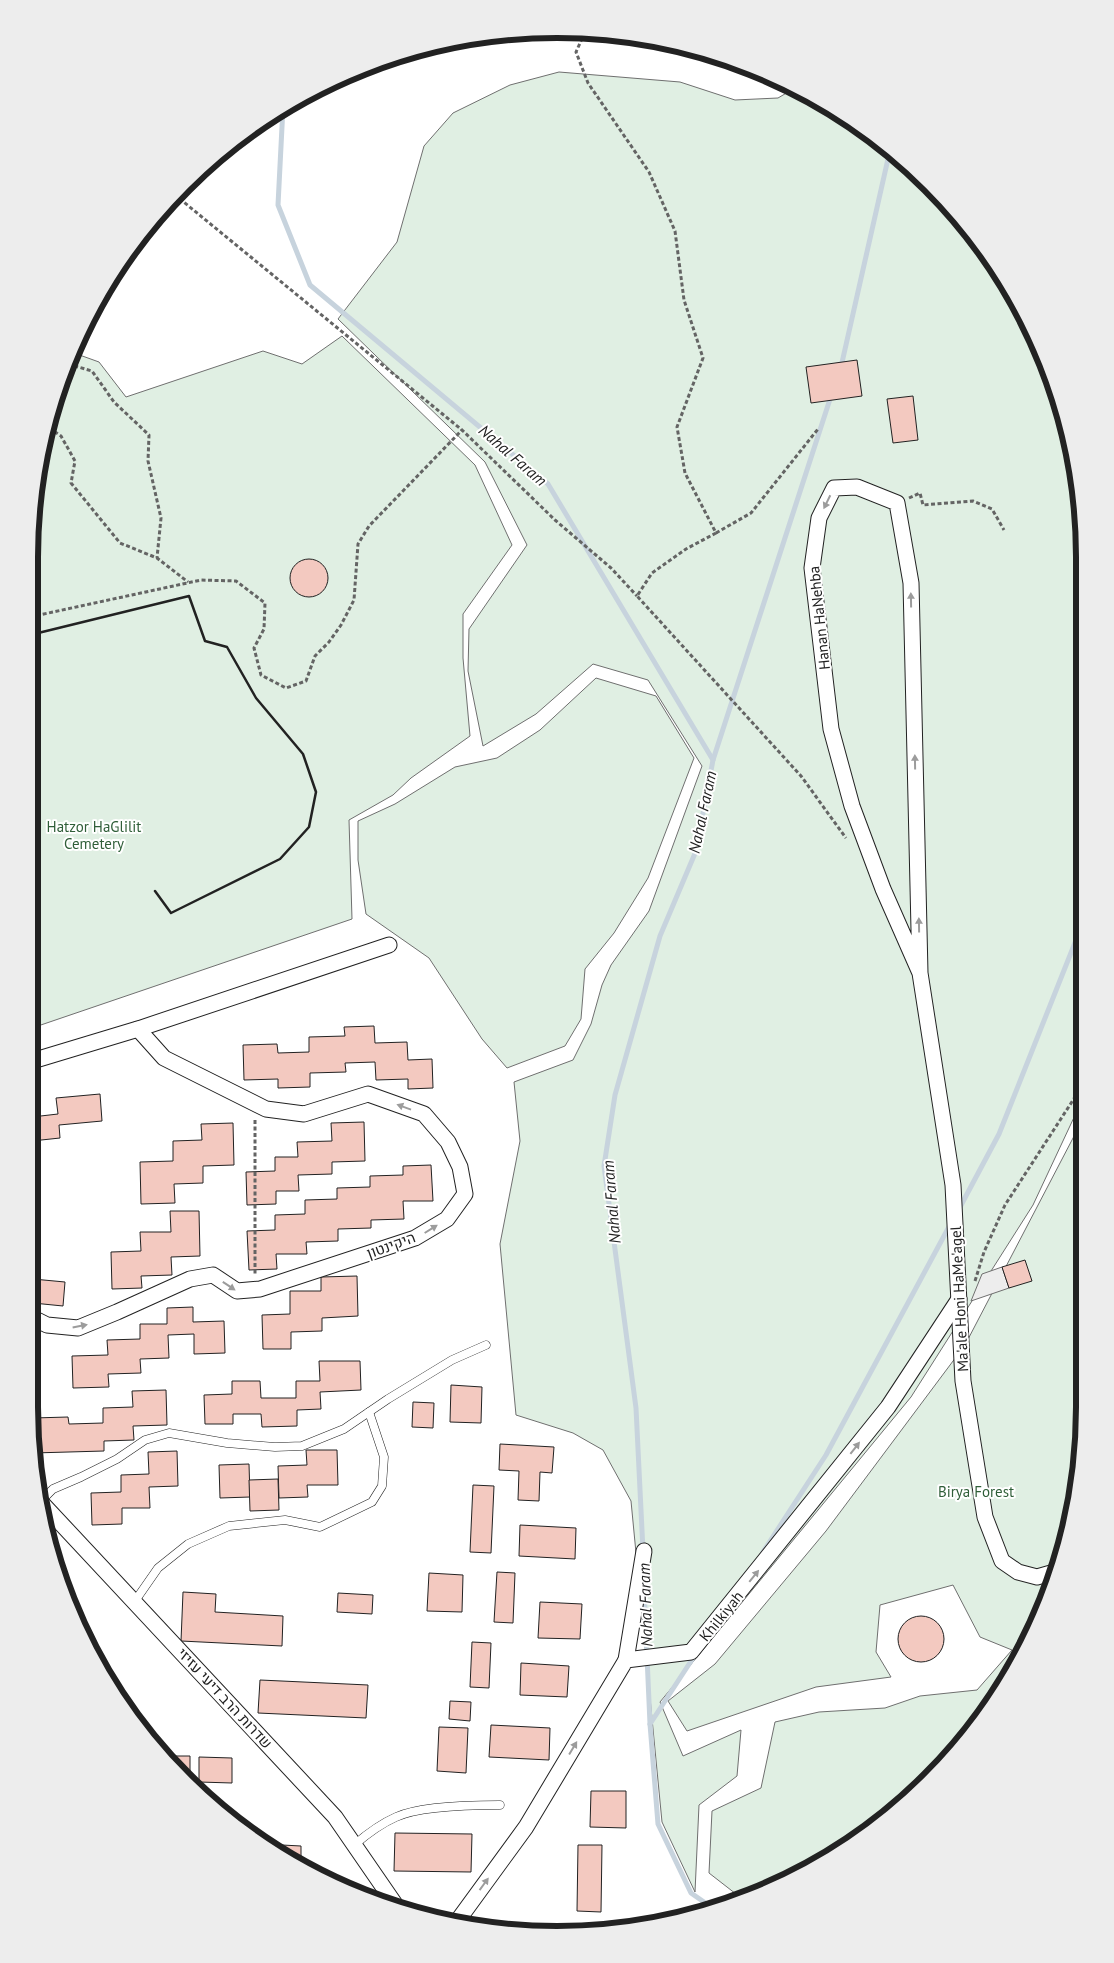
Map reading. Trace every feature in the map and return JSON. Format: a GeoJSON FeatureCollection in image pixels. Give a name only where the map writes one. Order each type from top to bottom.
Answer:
{"type":"FeatureCollection","features":[{"type":"Feature","properties":{"kind":"street","name":"Hanan HaNehba"},"geometry":{"type":"LineString","coordinates":[[897,503],[857,487],[834,488],[819,518],[812,568],[831,729],[836,749],[852,806],[883,889],[920,973]]}},
{"type":"Feature","properties":{"kind":"street"},"geometry":{"type":"LineString","coordinates":[[897,503],[911,583],[920,973]]}},
{"type":"Feature","properties":{"kind":"street"},"geometry":{"type":"LineString","coordinates":[[38,1059],[138,1029],[389,945]]}},
{"type":"Feature","properties":{"kind":"street","name":"Ma'ale Honi HaMe'agel"},"geometry":{"type":"LineString","coordinates":[[920,973],[953,1185],[963,1381],[985,1517],[1002,1560],[1018,1572],[1037,1577],[1049,1573]]}},
{"type":"Feature","properties":{"kind":"street","name":"היקינטון"},"geometry":{"type":"LineString","coordinates":[[38,1320],[47,1325],[78,1328],[190,1279],[213,1275],[237,1292],[255,1290],[415,1238],[447,1219],[465,1194],[460,1167],[448,1142],[424,1114],[368,1094],[304,1114],[266,1109],[164,1058],[138,1029]]}},
{"type":"Feature","properties":{"kind":"street","name":"Khilkiyah"},"geometry":{"type":"LineString","coordinates":[[626,1660],[691,1652],[888,1407],[959,1300]]}},
{"type":"Feature","properties":{"kind":"street","name":"שדרות הרב דיעי עזיזי"},"geometry":{"type":"LineString","coordinates":[[47,1508],[335,1817],[390,1898]]}},
{"type":"Feature","properties":{"kind":"street"},"geometry":{"type":"LineString","coordinates":[[461,1917],[526,1827],[626,1660],[644,1551]]}},
{"type":"Feature","properties":{"kind":"lane"},"geometry":{"type":"LineString","coordinates":[[45,1496],[53,1489],[117,1459],[145,1440],[169,1433],[227,1443],[275,1447],[302,1446],[344,1429],[452,1360],[486,1345]]}},
{"type":"Feature","properties":{"kind":"lane"},"geometry":{"type":"LineString","coordinates":[[135,1601],[158,1568],[188,1544],[229,1526],[285,1520],[320,1527],[372,1502],[382,1486],[384,1457],[369,1412]]}},
{"type":"Feature","properties":{"kind":"lane"},"geometry":{"type":"LineString","coordinates":[[354,1845],[377,1826],[397,1816],[414,1811],[500,1805]]}},
{"type":"Feature","properties":{"kind":"path"},"geometry":{"type":"LineString","coordinates":[[582,39],[576,52],[588,83],[649,172],[675,231],[684,300],[703,358],[677,427],[685,473],[716,532]]}},
{"type":"Feature","properties":{"kind":"path"},"geometry":{"type":"LineString","coordinates":[[181,199],[462,430],[555,520],[611,568],[801,776],[848,840]]}},
{"type":"Feature","properties":{"kind":"path"},"geometry":{"type":"LineString","coordinates":[[74,366],[92,371],[114,402],[148,435],[148,461],[161,518],[157,558]]}},
{"type":"Feature","properties":{"kind":"path"},"geometry":{"type":"LineString","coordinates":[[637,596],[652,573],[686,549],[751,513],[818,429]]}},
{"type":"Feature","properties":{"kind":"path"},"geometry":{"type":"LineString","coordinates":[[38,615],[188,582],[236,580],[265,603],[264,629],[254,648],[261,675],[286,688],[306,681],[315,656],[329,642],[341,625],[354,600],[358,544],[369,526],[462,430]]}},
{"type":"Feature","properties":{"kind":"path"},"geometry":{"type":"LineString","coordinates":[[53,431],[61,436],[74,461],[72,483],[120,543],[157,558],[188,582]]}},
{"type":"Feature","properties":{"kind":"path"},"geometry":{"type":"LineString","coordinates":[[897,503],[920,493],[923,505],[974,501],[992,509],[1004,530]]}},
{"type":"Feature","properties":{"kind":"path"},"geometry":{"type":"LineString","coordinates":[[959,1300],[970,1298],[984,1252],[1005,1204],[1076,1096]]}},
{"type":"Feature","properties":{"kind":"path"},"geometry":{"type":"LineString","coordinates":[[255,1104],[255,1290]]}},
{"type":"Feature","properties":{"kind":"green space"},"geometry":{"type":"Polygon","coordinates":[[[559,72],[680,82],[735,100],[778,98],[789,92],[846,125],[900,166],[948,214],[989,268],[1023,327],[1037,358],[1059,423],[1072,489],[1076,557],[1076,1113],[1033,1205],[911,1397],[660,1702],[683,1756],[741,1730],[737,1776],[699,1805],[695,1892],[662,1822],[631,1501],[603,1450],[573,1433],[516,1415],[500,1244],[520,1141],[514,1082],[573,1060],[591,1024],[602,985],[611,965],[649,911],[702,766],[648,680],[593,664],[536,714],[483,746],[468,671],[469,629],[527,545],[485,462],[338,319],[397,242],[424,146],[453,113],[510,85],[559,72]]]}},
{"type":"Feature","properties":{"kind":"green space","name":"Hatzor HaGlilit Cemetery"},"geometry":{"type":"Polygon","coordinates":[[[342,336],[475,465],[512,545],[463,614],[463,658],[470,736],[411,778],[393,795],[349,820],[352,919],[38,1026],[39,523],[47,456],[65,390],[77,358],[79,355],[99,362],[126,397],[263,351],[302,364],[342,336]]]}},
{"type":"Feature","properties":{"kind":"green space"},"geometry":{"type":"Polygon","coordinates":[[[596,678],[656,696],[694,758],[648,878],[614,933],[585,969],[581,1019],[565,1046],[507,1068],[482,1039],[429,958],[366,914],[358,860],[358,821],[395,804],[455,767],[497,758],[540,730],[596,678]]]}},
{"type":"Feature","properties":{"kind":"green space","name":"Birya Forest"},"geometry":{"type":"Polygon","coordinates":[[[1076,1132],[1075,1440],[1067,1507],[1049,1573],[1037,1605],[1007,1666],[989,1695],[948,1749],[900,1797],[846,1838],[817,1856],[787,1872],[736,1894],[709,1873],[712,1811],[761,1788],[775,1722],[819,1712],[885,1708],[920,1696],[977,1690],[1012,1650],[980,1637],[953,1585],[880,1605],[876,1652],[891,1677],[816,1687],[687,1731],[668,1701],[715,1664],[826,1531],[965,1345],[1076,1132]]]}},
{"type":"Feature","properties":{"kind":"shaded area"},"geometry":{"type":"Polygon","coordinates":[[[1002,1267],[1009,1288],[971,1301],[982,1274],[1002,1267]]]}},
{"type":"Feature","properties":{"kind":"building"},"geometry":{"type":"Polygon","coordinates":[[[857,360],[862,396],[811,403],[806,367],[857,360]]]}},
{"type":"Feature","properties":{"kind":"building"},"geometry":{"type":"Polygon","coordinates":[[[913,396],[918,440],[893,443],[887,399],[913,396]]]}},
{"type":"Feature","properties":{"kind":"building"},"geometry":{"type":"Polygon","coordinates":[[[309,559],[323,564],[328,578],[323,592],[309,597],[295,592],[290,578],[295,564],[309,559]]]}},
{"type":"Feature","properties":{"kind":"building"},"geometry":{"type":"Polygon","coordinates":[[[374,1026],[375,1043],[407,1042],[408,1060],[432,1059],[433,1088],[408,1089],[408,1079],[376,1080],[375,1062],[345,1063],[346,1072],[310,1073],[310,1087],[278,1088],[278,1079],[244,1080],[243,1045],[277,1044],[278,1053],[309,1052],[309,1037],[345,1036],[344,1027],[374,1026]]]}},
{"type":"Feature","properties":{"kind":"building"},"geometry":{"type":"Polygon","coordinates":[[[100,1094],[102,1121],[59,1125],[60,1138],[38,1140],[38,1116],[58,1114],[56,1098],[100,1094]]]}},
{"type":"Feature","properties":{"kind":"building"},"geometry":{"type":"Polygon","coordinates":[[[364,1122],[365,1161],[332,1162],[332,1174],[298,1175],[299,1191],[276,1191],[276,1204],[247,1205],[246,1172],[275,1171],[275,1157],[298,1157],[297,1142],[332,1141],[331,1123],[364,1122]]]}},
{"type":"Feature","properties":{"kind":"building"},"geometry":{"type":"Polygon","coordinates":[[[233,1123],[234,1165],[203,1166],[203,1183],[174,1184],[175,1203],[141,1204],[140,1162],[173,1161],[173,1141],[202,1140],[201,1124],[233,1123]]]}},
{"type":"Feature","properties":{"kind":"building"},"geometry":{"type":"Polygon","coordinates":[[[431,1165],[433,1201],[403,1201],[404,1219],[371,1220],[371,1228],[338,1229],[338,1241],[306,1242],[307,1254],[276,1254],[277,1269],[249,1270],[247,1231],[275,1230],[275,1215],[305,1214],[305,1200],[337,1199],[337,1188],[370,1187],[370,1176],[403,1175],[403,1166],[431,1165]]]}},
{"type":"Feature","properties":{"kind":"building"},"geometry":{"type":"Polygon","coordinates":[[[170,1211],[199,1211],[200,1256],[171,1257],[172,1275],[141,1276],[142,1288],[112,1289],[111,1252],[141,1251],[140,1232],[171,1232],[170,1211]]]}},
{"type":"Feature","properties":{"kind":"building"},"geometry":{"type":"Polygon","coordinates":[[[1025,1260],[1032,1281],[1009,1288],[1002,1267],[1025,1260]]]}},
{"type":"Feature","properties":{"kind":"building"},"geometry":{"type":"Polygon","coordinates":[[[357,1276],[358,1316],[322,1318],[322,1331],[291,1332],[291,1349],[263,1349],[262,1315],[290,1314],[290,1291],[321,1291],[321,1277],[357,1276]]]}},
{"type":"Feature","properties":{"kind":"building"},"geometry":{"type":"Polygon","coordinates":[[[38,1279],[65,1282],[63,1306],[38,1304],[38,1279]]]}},
{"type":"Feature","properties":{"kind":"building"},"geometry":{"type":"Polygon","coordinates":[[[193,1307],[193,1322],[224,1321],[225,1353],[194,1354],[194,1334],[168,1335],[169,1358],[140,1359],[141,1373],[108,1374],[109,1387],[73,1388],[72,1356],[108,1355],[107,1340],[140,1339],[140,1324],[167,1324],[167,1308],[193,1307]]]}},
{"type":"Feature","properties":{"kind":"building"},"geometry":{"type":"Polygon","coordinates":[[[319,1361],[360,1361],[361,1390],[320,1392],[321,1409],[297,1410],[297,1426],[262,1427],[261,1414],[233,1414],[233,1424],[205,1424],[204,1395],[232,1394],[232,1381],[260,1381],[261,1398],[296,1398],[296,1381],[320,1381],[319,1361]]]}},
{"type":"Feature","properties":{"kind":"building"},"geometry":{"type":"Polygon","coordinates":[[[451,1385],[482,1387],[481,1423],[450,1422],[451,1385]]]}},
{"type":"Feature","properties":{"kind":"building"},"geometry":{"type":"Polygon","coordinates":[[[166,1390],[167,1425],[133,1426],[134,1440],[104,1441],[104,1451],[40,1453],[38,1418],[68,1417],[69,1424],[103,1423],[103,1408],[133,1407],[132,1391],[166,1390]]]}},
{"type":"Feature","properties":{"kind":"building"},"geometry":{"type":"Polygon","coordinates":[[[413,1402],[434,1403],[433,1428],[412,1427],[413,1402]]]}},
{"type":"Feature","properties":{"kind":"building"},"geometry":{"type":"Polygon","coordinates":[[[500,1444],[554,1447],[552,1473],[540,1472],[539,1501],[518,1500],[519,1471],[499,1470],[500,1444]]]}},
{"type":"Feature","properties":{"kind":"building"},"geometry":{"type":"Polygon","coordinates":[[[306,1450],[337,1450],[338,1485],[307,1485],[308,1497],[279,1498],[278,1466],[307,1465],[306,1450]]]}},
{"type":"Feature","properties":{"kind":"building"},"geometry":{"type":"Polygon","coordinates":[[[177,1451],[178,1486],[149,1487],[150,1508],[122,1508],[122,1524],[92,1525],[91,1493],[121,1492],[121,1475],[149,1474],[148,1452],[177,1451]]]}},
{"type":"Feature","properties":{"kind":"building"},"geometry":{"type":"Polygon","coordinates":[[[249,1464],[250,1497],[220,1498],[219,1465],[249,1464]]]}},
{"type":"Feature","properties":{"kind":"building"},"geometry":{"type":"Polygon","coordinates":[[[278,1479],[279,1510],[250,1511],[249,1480],[278,1479]]]}},
{"type":"Feature","properties":{"kind":"building"},"geometry":{"type":"Polygon","coordinates":[[[473,1485],[494,1486],[491,1553],[470,1552],[473,1485]]]}},
{"type":"Feature","properties":{"kind":"building"},"geometry":{"type":"Polygon","coordinates":[[[520,1525],[576,1528],[575,1559],[519,1556],[520,1525]]]}},
{"type":"Feature","properties":{"kind":"building"},"geometry":{"type":"Polygon","coordinates":[[[497,1572],[515,1573],[513,1623],[494,1622],[497,1572]]]}},
{"type":"Feature","properties":{"kind":"building"},"geometry":{"type":"Polygon","coordinates":[[[429,1573],[463,1575],[462,1612],[427,1611],[429,1573]]]}},
{"type":"Feature","properties":{"kind":"building"},"geometry":{"type":"Polygon","coordinates":[[[183,1592],[216,1594],[215,1612],[283,1616],[282,1646],[181,1641],[183,1592]]]}},
{"type":"Feature","properties":{"kind":"building"},"geometry":{"type":"Polygon","coordinates":[[[338,1593],[373,1595],[372,1614],[337,1612],[338,1593]]]}},
{"type":"Feature","properties":{"kind":"building"},"geometry":{"type":"Polygon","coordinates":[[[540,1602],[582,1604],[580,1639],[538,1638],[540,1602]]]}},
{"type":"Feature","properties":{"kind":"building"},"geometry":{"type":"Polygon","coordinates":[[[916,1616],[926,1616],[940,1626],[944,1639],[940,1652],[934,1658],[926,1662],[916,1662],[902,1652],[898,1644],[898,1634],[908,1620],[916,1616]]]}},
{"type":"Feature","properties":{"kind":"building"},"geometry":{"type":"Polygon","coordinates":[[[472,1642],[491,1643],[489,1688],[470,1687],[472,1642]]]}},
{"type":"Feature","properties":{"kind":"building"},"geometry":{"type":"Polygon","coordinates":[[[521,1663],[569,1666],[567,1697],[520,1695],[521,1663]]]}},
{"type":"Feature","properties":{"kind":"building"},"geometry":{"type":"Polygon","coordinates":[[[260,1680],[368,1685],[366,1718],[258,1713],[260,1680]]]}},
{"type":"Feature","properties":{"kind":"building"},"geometry":{"type":"Polygon","coordinates":[[[450,1701],[471,1702],[470,1721],[449,1719],[450,1701]]]}},
{"type":"Feature","properties":{"kind":"building"},"geometry":{"type":"Polygon","coordinates":[[[491,1725],[550,1728],[549,1760],[489,1757],[491,1725]]]}},
{"type":"Feature","properties":{"kind":"building"},"geometry":{"type":"Polygon","coordinates":[[[439,1727],[468,1728],[466,1773],[437,1771],[439,1727]]]}},
{"type":"Feature","properties":{"kind":"building"},"geometry":{"type":"Polygon","coordinates":[[[173,1756],[190,1756],[190,1773],[173,1756]]]}},
{"type":"Feature","properties":{"kind":"building"},"geometry":{"type":"Polygon","coordinates":[[[199,1757],[232,1758],[232,1783],[199,1782],[199,1757]]]}},
{"type":"Feature","properties":{"kind":"building"},"geometry":{"type":"Polygon","coordinates":[[[591,1791],[626,1791],[626,1828],[590,1827],[591,1791]]]}},
{"type":"Feature","properties":{"kind":"building"},"geometry":{"type":"Polygon","coordinates":[[[395,1833],[472,1834],[471,1872],[394,1871],[395,1833]]]}},
{"type":"Feature","properties":{"kind":"building"},"geometry":{"type":"Polygon","coordinates":[[[279,1845],[301,1846],[301,1858],[279,1845]]]}},
{"type":"Feature","properties":{"kind":"building"},"geometry":{"type":"Polygon","coordinates":[[[578,1845],[602,1845],[601,1912],[577,1911],[578,1845]]]}},
{"type":"Feature","properties":{"kind":"waterway","name":"Nahal Faram"},"geometry":{"type":"LineString","coordinates":[[283,116],[278,205],[310,285],[548,484],[713,760],[696,851],[660,936],[615,1095],[604,1166],[636,1408],[643,1551]]}},
{"type":"Feature","properties":{"kind":"waterway"},"geometry":{"type":"LineString","coordinates":[[841,367],[888,157]]}},
{"type":"Feature","properties":{"kind":"waterway"},"geometry":{"type":"LineString","coordinates":[[713,760],[831,396]]}},
{"type":"Feature","properties":{"kind":"waterway"},"geometry":{"type":"LineString","coordinates":[[959,1209],[999,1134],[1076,940]]}},
{"type":"Feature","properties":{"kind":"waterway"},"geometry":{"type":"LineString","coordinates":[[763,1552],[826,1455],[951,1223]]}},
{"type":"Feature","properties":{"kind":"waterway"},"geometry":{"type":"LineString","coordinates":[[644,1589],[650,1724],[658,1824],[691,1893],[706,1903]]}},
{"type":"Feature","properties":{"kind":"waterway"},"geometry":{"type":"LineString","coordinates":[[650,1724],[695,1655]]}},
{"type":"Feature","properties":{"kind":"wall"},"geometry":{"type":"LineString","coordinates":[[38,633],[189,596],[205,641],[227,647],[256,698],[303,754],[316,792],[309,827],[280,859],[171,913],[155,891]]}}]}
